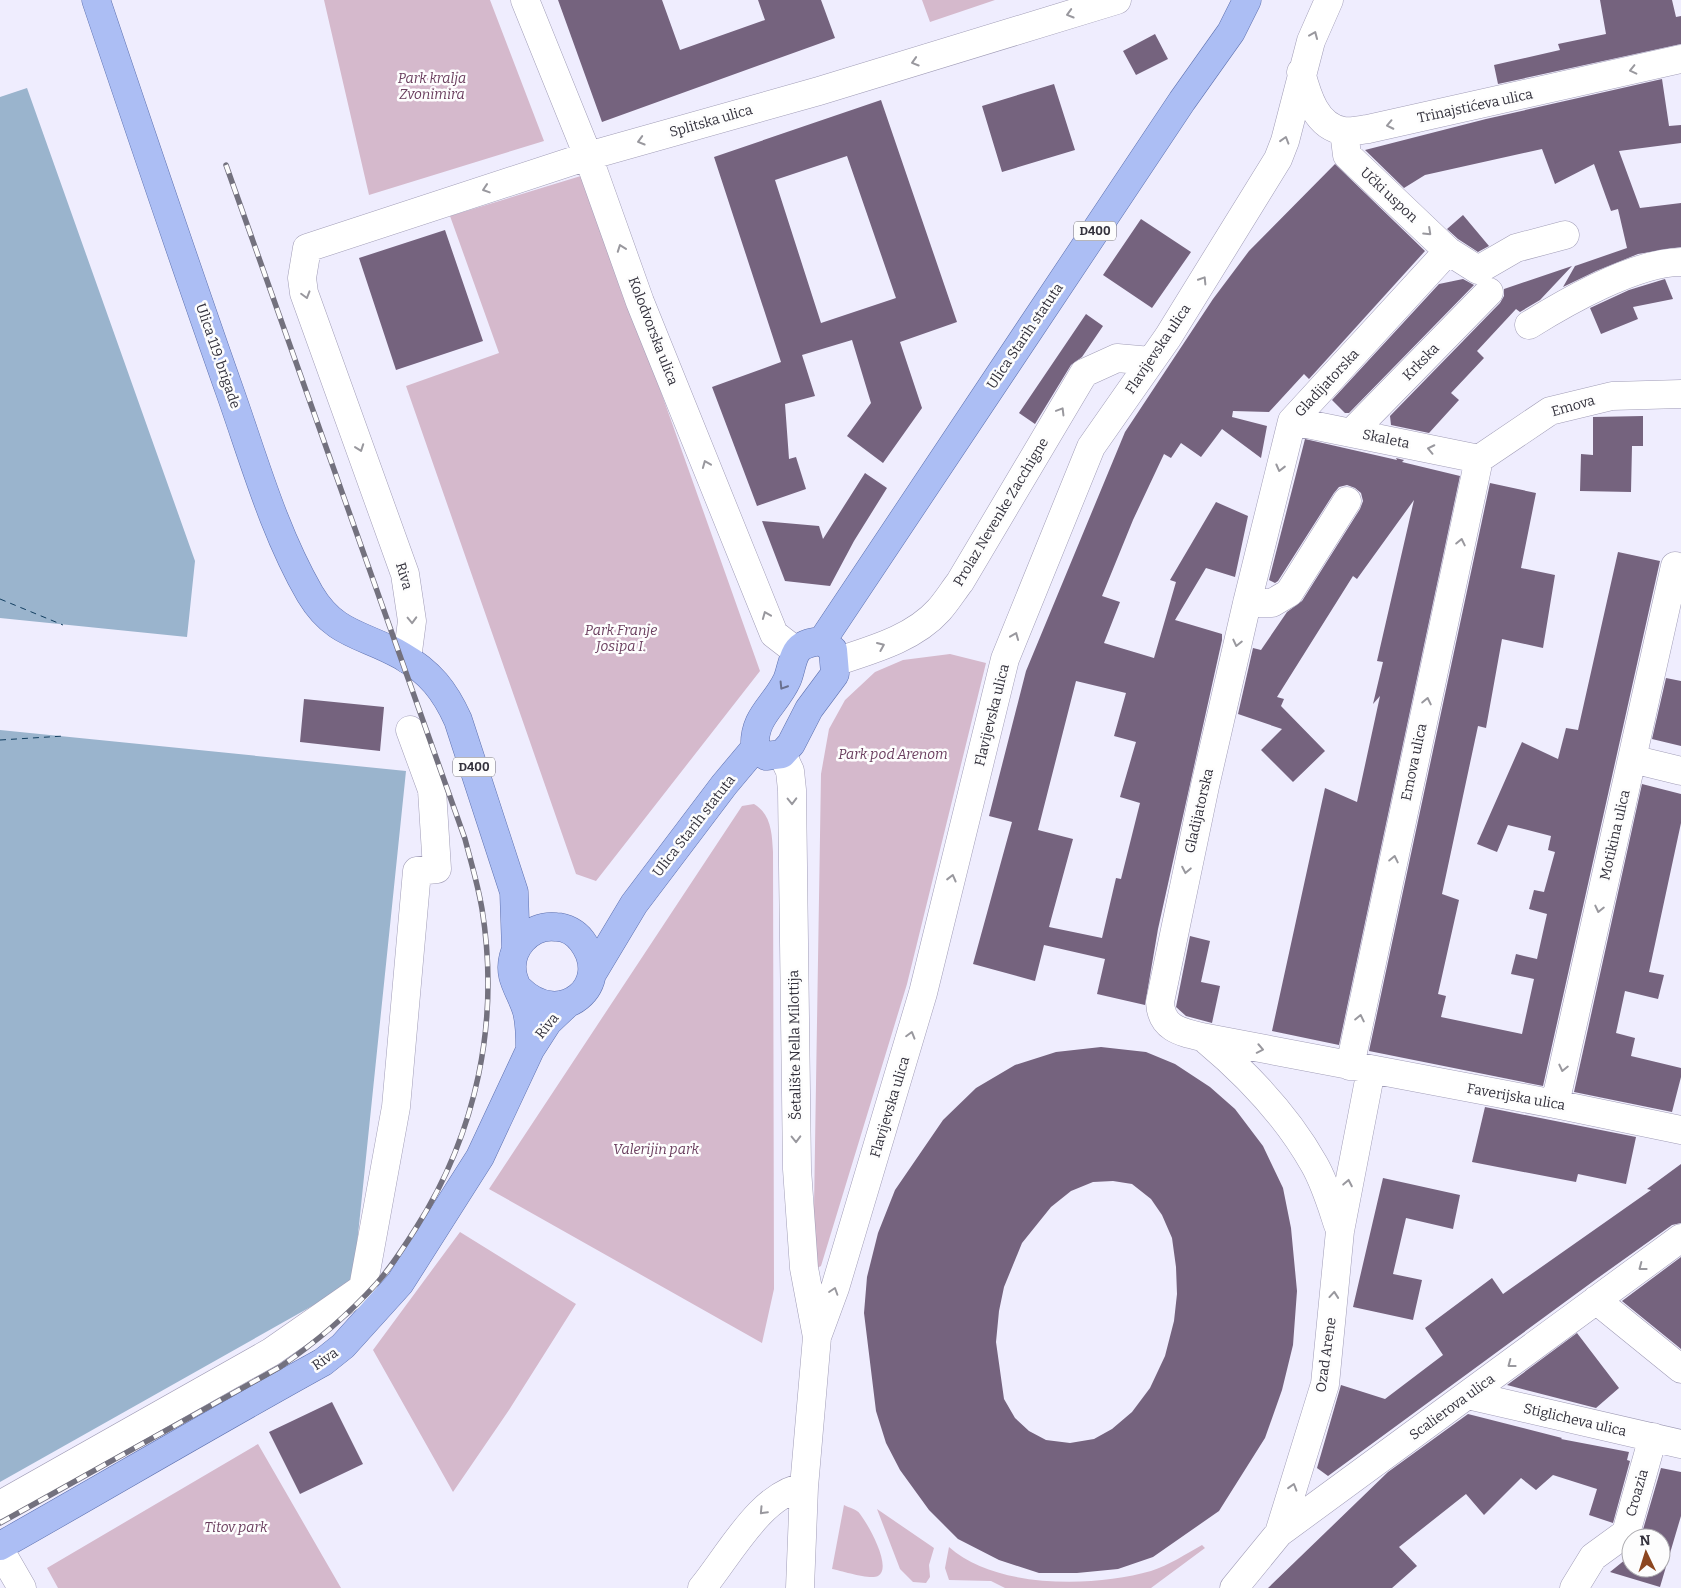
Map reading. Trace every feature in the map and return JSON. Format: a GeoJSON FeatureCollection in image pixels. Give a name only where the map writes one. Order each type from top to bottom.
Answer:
{"type":"FeatureCollection","features":[{"type":"Feature","properties":{"kind":"main road","name":"Ulica 119. brigade"},"geometry":{"type":"LineString","coordinates":[[96,0],[209,333],[288,555],[312,596],[336,624],[346,632],[407,659]]}},
{"type":"Feature","properties":{"kind":"main road","name":"D400"},"geometry":{"type":"LineString","coordinates":[[1232,32],[1247,0]]}},
{"type":"Feature","properties":{"kind":"main road","name":"D400"},"geometry":{"type":"LineString","coordinates":[[1232,32],[1267,0]]}},
{"type":"Feature","properties":{"kind":"main road","name":"Ulica Starih statuta"},"geometry":{"type":"LineString","coordinates":[[782,754],[791,744],[808,709],[834,674],[829,652],[1182,101],[1232,32]]}},
{"type":"Feature","properties":{"kind":"main road"},"geometry":{"type":"LineString","coordinates":[[782,754],[766,756],[755,748],[754,734],[761,718],[787,680],[796,651],[809,642],[829,652]]}},
{"type":"Feature","properties":{"kind":"main road","name":"D400"},"geometry":{"type":"LineString","coordinates":[[407,659],[428,675],[448,697],[458,720],[514,892],[516,950],[512,963],[513,977],[519,989]]}},
{"type":"Feature","properties":{"kind":"main road","name":"Ulica Starih statuta"},"geometry":{"type":"LineString","coordinates":[[592,974],[634,904],[724,785],[755,748]]}},
{"type":"Feature","properties":{"kind":"main road","name":"D400"},"geometry":{"type":"LineString","coordinates":[[514,892],[542,920],[580,937],[588,948],[592,961],[592,974]]}},
{"type":"Feature","properties":{"kind":"main road","name":"Ulica Starih statuta"},"geometry":{"type":"LineString","coordinates":[[562,928],[584,930],[608,922],[634,904]]}},
{"type":"Feature","properties":{"kind":"main road"},"geometry":{"type":"LineString","coordinates":[[516,950],[522,940],[532,932],[562,928]]}},
{"type":"Feature","properties":{"kind":"main road"},"geometry":{"type":"LineString","coordinates":[[519,989],[528,999],[540,1005],[554,1007],[567,1004],[579,997],[587,987],[592,974]]}},
{"type":"Feature","properties":{"kind":"main road","name":"Riva"},"geometry":{"type":"LineString","coordinates":[[519,989],[527,1012],[530,1050]]}},
{"type":"Feature","properties":{"kind":"main road","name":"Riva"},"geometry":{"type":"LineString","coordinates":[[0,1548],[136,1469],[168,1448],[323,1362],[343,1346],[400,1283],[485,1147],[530,1050],[548,1022],[567,1004]]}},
{"type":"Feature","properties":{"kind":"street","name":"Kolodvorska ulica"},"geometry":{"type":"LineString","coordinates":[[524,0],[588,156],[640,302],[774,634],[796,651]]}},
{"type":"Feature","properties":{"kind":"street","name":"Splitska ulica"},"geometry":{"type":"LineString","coordinates":[[307,248],[588,156],[819,91],[1117,0]]}},
{"type":"Feature","properties":{"kind":"street","name":"Flavijevska ulica"},"geometry":{"type":"LineString","coordinates":[[800,1588],[804,1487],[816,1337],[835,1288],[923,993],[1005,659],[1091,447],[1151,361],[1278,159],[1285,141],[1301,72],[1311,41],[1329,0]]}},
{"type":"Feature","properties":{"kind":"street","name":"Trinajstićeva ulica"},"geometry":{"type":"LineString","coordinates":[[1344,131],[1368,130],[1681,59]]}},
{"type":"Feature","properties":{"kind":"street"},"geometry":{"type":"LineString","coordinates":[[1301,72],[1306,92],[1315,112],[1328,124],[1344,131]]}},
{"type":"Feature","properties":{"kind":"street","name":"Učki uspon"},"geometry":{"type":"LineString","coordinates":[[1344,131],[1347,155],[1448,251],[1478,270],[1516,248],[1565,235]]}},
{"type":"Feature","properties":{"kind":"street","name":"Riva"},"geometry":{"type":"LineString","coordinates":[[307,248],[302,278],[304,293],[405,574],[412,621],[407,659]]}},
{"type":"Feature","properties":{"kind":"street","name":"Gladijatorska"},"geometry":{"type":"LineString","coordinates":[[1164,1021],[1160,1002],[1185,874],[1247,602],[1292,421],[1448,251]]}},
{"type":"Feature","properties":{"kind":"street"},"geometry":{"type":"LineString","coordinates":[[1529,326],[1562,305],[1633,272],[1681,262]]}},
{"type":"Feature","properties":{"kind":"street","name":"Krkska"},"geometry":{"type":"LineString","coordinates":[[1352,432],[1489,292]]}},
{"type":"Feature","properties":{"kind":"street","name":"Prolaz Nevenke Zacchigne"},"geometry":{"type":"LineString","coordinates":[[829,652],[895,640],[918,628],[938,610],[960,582],[1084,373],[1116,358],[1151,361]]}},
{"type":"Feature","properties":{"kind":"street","name":"Emova"},"geometry":{"type":"LineString","coordinates":[[1479,458],[1550,411],[1612,396],[1681,394]]}},
{"type":"Feature","properties":{"kind":"street","name":"Skaleta"},"geometry":{"type":"LineString","coordinates":[[1292,421],[1479,458]]}},
{"type":"Feature","properties":{"kind":"street","name":"Emova ulica"},"geometry":{"type":"LineString","coordinates":[[1360,1068],[1479,458]]}},
{"type":"Feature","properties":{"kind":"street"},"geometry":{"type":"LineString","coordinates":[[1247,602],[1272,603],[1289,593],[1347,501]]}},
{"type":"Feature","properties":{"kind":"street","name":"Motikina ulica"},"geometry":{"type":"LineString","coordinates":[[1555,1104],[1632,759],[1670,643],[1675,566]]}},
{"type":"Feature","properties":{"kind":"street"},"geometry":{"type":"LineString","coordinates":[[0,1504],[272,1352],[362,1288],[396,1107],[417,871],[437,869],[432,790],[410,730]]}},
{"type":"Feature","properties":{"kind":"street","name":"Šetalište Nella Milottija"},"geometry":{"type":"LineString","coordinates":[[782,754],[790,771],[792,790],[797,1169],[804,1268],[816,1337]]}},
{"type":"Feature","properties":{"kind":"street"},"geometry":{"type":"LineString","coordinates":[[1632,759],[1681,771]]}},
{"type":"Feature","properties":{"kind":"street","name":"Ozad Arene"},"geometry":{"type":"LineString","coordinates":[[1164,1021],[1188,1034],[1360,1068],[1340,1231],[1325,1384],[1279,1533]]}},
{"type":"Feature","properties":{"kind":"street","name":"Ozad Arene"},"geometry":{"type":"LineString","coordinates":[[1202,1037],[1232,1062],[1258,1088],[1296,1137],[1314,1163],[1327,1189],[1340,1231]]}},
{"type":"Feature","properties":{"kind":"street","name":"Faverijska ulica"},"geometry":{"type":"LineString","coordinates":[[1360,1068],[1680,1125]]}},
{"type":"Feature","properties":{"kind":"street","name":"Scalierova ulica"},"geometry":{"type":"LineString","coordinates":[[1234,1588],[1279,1533],[1681,1238]]}},
{"type":"Feature","properties":{"kind":"street"},"geometry":{"type":"LineString","coordinates":[[1596,1300],[1681,1369]]}},
{"type":"Feature","properties":{"kind":"street","name":"Stiglicheva ulica"},"geometry":{"type":"LineString","coordinates":[[1468,1396],[1681,1444]]}},
{"type":"Feature","properties":{"kind":"street","name":"Croazia"},"geometry":{"type":"LineString","coordinates":[[1574,1588],[1593,1557],[1626,1533],[1653,1437]]}},
{"type":"Feature","properties":{"kind":"street"},"geometry":{"type":"LineString","coordinates":[[702,1588],[751,1525],[777,1497],[791,1489],[804,1487]]}},
{"type":"Feature","properties":{"kind":"street"},"geometry":{"type":"LineString","coordinates":[[0,1548],[22,1588]]}},
{"type":"Feature","properties":{"kind":"green space","name":"Park kralja Zvonimira"},"geometry":{"type":"Polygon","coordinates":[[[324,0],[490,0],[544,141],[369,195],[324,0]]]}},
{"type":"Feature","properties":{"kind":"green space"},"geometry":{"type":"Polygon","coordinates":[[[922,0],[995,0],[930,22],[922,0]]]}},
{"type":"Feature","properties":{"kind":"green space","name":"Park Franje Josipa I."},"geometry":{"type":"Polygon","coordinates":[[[584,175],[760,671],[596,881],[576,874],[406,386],[499,353],[450,216],[584,175]]]}},
{"type":"Feature","properties":{"kind":"green space","name":"Park pod Arenom"},"geometry":{"type":"Polygon","coordinates":[[[950,654],[986,663],[907,984],[821,1266],[813,1270],[821,774],[829,729],[845,700],[875,672],[903,660],[950,654]]]}},
{"type":"Feature","properties":{"kind":"green space","name":"Valerijin park"},"geometry":{"type":"Polygon","coordinates":[[[754,804],[760,808],[767,819],[771,831],[773,852],[774,1289],[762,1343],[489,1189],[742,806],[754,804]]]}},
{"type":"Feature","properties":{"kind":"green space"},"geometry":{"type":"Polygon","coordinates":[[[460,1232],[576,1304],[509,1410],[453,1492],[373,1350],[460,1232]]]}},
{"type":"Feature","properties":{"kind":"green space","name":"Titov park"},"geometry":{"type":"Polygon","coordinates":[[[258,1444],[341,1588],[58,1588],[47,1568],[258,1444]]]}},
{"type":"Feature","properties":{"kind":"green space"},"geometry":{"type":"Polygon","coordinates":[[[844,1505],[859,1512],[878,1546],[883,1564],[882,1571],[878,1576],[863,1576],[832,1569],[844,1505]]]}},
{"type":"Feature","properties":{"kind":"green space"},"geometry":{"type":"Polygon","coordinates":[[[877,1509],[934,1548],[929,1565],[930,1577],[926,1583],[913,1582],[900,1569],[877,1509]]]}},
{"type":"Feature","properties":{"kind":"green space"},"geometry":{"type":"Polygon","coordinates":[[[1202,1545],[1205,1548],[1151,1588],[1005,1588],[991,1581],[949,1580],[945,1568],[949,1547],[968,1560],[991,1570],[1017,1577],[1073,1582],[1101,1580],[1127,1577],[1151,1571],[1171,1563],[1202,1545]]]}},
{"type":"Feature","properties":{"kind":"water"},"geometry":{"type":"Polygon","coordinates":[[[27,88],[195,561],[187,637],[0,618],[0,97],[27,88]]]}},
{"type":"Feature","properties":{"kind":"water"},"geometry":{"type":"Polygon","coordinates":[[[0,730],[406,771],[353,1283],[0,1482],[0,730]]]}},
{"type":"Feature","properties":{"kind":"building"},"geometry":{"type":"Polygon","coordinates":[[[558,0],[662,0],[680,50],[765,20],[758,0],[821,0],[835,38],[602,122],[558,0]]]}},
{"type":"Feature","properties":{"kind":"building"},"geometry":{"type":"Polygon","coordinates":[[[1600,0],[1672,0],[1676,17],[1681,16],[1681,44],[1498,84],[1494,65],[1560,50],[1558,44],[1606,34],[1600,0]]]}},
{"type":"Feature","properties":{"kind":"building"},"geometry":{"type":"Polygon","coordinates":[[[1155,34],[1168,59],[1136,75],[1123,51],[1155,34]]]}},
{"type":"Feature","properties":{"kind":"building"},"geometry":{"type":"Polygon","coordinates":[[[1662,79],[1669,126],[1681,125],[1681,143],[1619,151],[1640,208],[1681,203],[1681,247],[1638,254],[1563,287],[1575,266],[1627,248],[1618,209],[1611,211],[1594,164],[1555,184],[1542,149],[1425,175],[1404,188],[1365,150],[1486,119],[1662,79]]]}},
{"type":"Feature","properties":{"kind":"building"},"geometry":{"type":"Polygon","coordinates":[[[1054,84],[1075,150],[1002,172],[982,106],[1054,84]]]}},
{"type":"Feature","properties":{"kind":"building"},"geometry":{"type":"Polygon","coordinates":[[[881,100],[957,322],[900,342],[922,408],[883,463],[847,436],[871,403],[852,340],[802,355],[815,396],[785,404],[789,459],[796,457],[806,489],[757,506],[712,387],[781,362],[714,157],[881,100]],[[847,156],[775,180],[821,323],[896,298],[847,156]]]}},
{"type":"Feature","properties":{"kind":"building"},"geometry":{"type":"Polygon","coordinates":[[[1335,164],[1425,251],[1309,379],[1304,374],[1269,412],[1233,411],[1232,417],[1267,426],[1261,458],[1222,429],[1201,457],[1181,443],[1171,458],[1164,454],[1133,520],[1102,596],[1120,602],[1104,643],[1154,658],[1176,582],[1170,580],[1216,502],[1248,516],[1235,577],[1206,568],[1175,620],[1222,634],[1222,640],[1158,929],[1145,1005],[1097,994],[1105,959],[1044,945],[1035,981],[973,964],[1012,822],[989,816],[1026,671],[1125,432],[1213,299],[1249,251],[1335,164]],[[1076,681],[1038,830],[1073,839],[1049,927],[1102,938],[1116,878],[1121,879],[1140,803],[1120,797],[1136,742],[1114,736],[1126,693],[1076,681]]]}},
{"type":"Feature","properties":{"kind":"building"},"geometry":{"type":"Polygon","coordinates":[[[1463,215],[1489,246],[1478,252],[1447,229],[1463,215]]]}},
{"type":"Feature","properties":{"kind":"building"},"geometry":{"type":"Polygon","coordinates":[[[1141,219],[1191,252],[1152,308],[1103,275],[1141,219]]]}},
{"type":"Feature","properties":{"kind":"building"},"geometry":{"type":"Polygon","coordinates":[[[445,230],[483,341],[396,370],[359,258],[445,230]]]}},
{"type":"Feature","properties":{"kind":"building"},"geometry":{"type":"Polygon","coordinates":[[[1572,266],[1540,300],[1520,312],[1516,309],[1477,351],[1484,358],[1451,393],[1459,400],[1429,433],[1391,425],[1390,416],[1500,303],[1504,296],[1504,289],[1572,266]]]}},
{"type":"Feature","properties":{"kind":"building"},"geometry":{"type":"Polygon","coordinates":[[[1463,279],[1474,285],[1349,413],[1345,413],[1332,400],[1439,284],[1463,279]]]}},
{"type":"Feature","properties":{"kind":"building"},"geometry":{"type":"Polygon","coordinates":[[[1665,279],[1673,299],[1633,307],[1638,319],[1601,334],[1590,308],[1629,290],[1665,279]]]}},
{"type":"Feature","properties":{"kind":"building"},"geometry":{"type":"Polygon","coordinates":[[[1086,314],[1103,326],[1082,357],[1071,365],[1035,424],[1019,413],[1086,314]]]}},
{"type":"Feature","properties":{"kind":"building"},"geometry":{"type":"Polygon","coordinates":[[[1643,416],[1643,446],[1632,446],[1631,492],[1580,491],[1581,454],[1593,455],[1593,417],[1643,416]]]}},
{"type":"Feature","properties":{"kind":"building"},"geometry":{"type":"Polygon","coordinates":[[[1305,439],[1397,460],[1396,458],[1404,460],[1402,462],[1460,476],[1339,1045],[1272,1031],[1325,788],[1357,802],[1380,696],[1373,704],[1383,662],[1377,661],[1414,500],[1357,579],[1353,576],[1277,697],[1284,699],[1281,706],[1325,751],[1293,782],[1261,750],[1282,729],[1238,714],[1253,648],[1261,650],[1287,612],[1302,601],[1360,509],[1363,501],[1361,493],[1355,488],[1347,485],[1339,487],[1278,581],[1275,583],[1269,580],[1305,439]]]}},
{"type":"Feature","properties":{"kind":"building"},"geometry":{"type":"Polygon","coordinates":[[[865,473],[887,488],[854,541],[830,586],[785,581],[762,521],[819,526],[823,539],[865,473]]]}},
{"type":"Feature","properties":{"kind":"building"},"geometry":{"type":"Polygon","coordinates":[[[1490,483],[1536,493],[1521,568],[1555,575],[1543,648],[1502,639],[1486,728],[1478,726],[1442,894],[1459,900],[1438,994],[1446,996],[1441,1017],[1522,1034],[1534,979],[1511,974],[1516,954],[1537,959],[1547,914],[1529,909],[1534,890],[1544,892],[1555,852],[1548,850],[1551,836],[1508,825],[1497,852],[1477,844],[1522,742],[1558,759],[1566,728],[1578,730],[1618,552],[1660,561],[1543,1086],[1369,1051],[1490,483]]]}},
{"type":"Feature","properties":{"kind":"building"},"geometry":{"type":"Polygon","coordinates":[[[1666,678],[1681,681],[1681,746],[1652,739],[1666,678]]]}},
{"type":"Feature","properties":{"kind":"building"},"geometry":{"type":"Polygon","coordinates":[[[304,699],[384,707],[380,751],[300,742],[304,699]]]}},
{"type":"Feature","properties":{"kind":"building"},"geometry":{"type":"Polygon","coordinates":[[[1642,784],[1681,794],[1681,823],[1649,972],[1664,975],[1658,999],[1625,991],[1616,1033],[1635,1038],[1631,1056],[1681,1068],[1681,1077],[1672,1112],[1574,1092],[1642,784]]]}},
{"type":"Feature","properties":{"kind":"building"},"geometry":{"type":"Polygon","coordinates":[[[1190,936],[1210,941],[1201,982],[1220,986],[1212,1023],[1186,1016],[1176,1007],[1190,936]]]}},
{"type":"Feature","properties":{"kind":"building"},"geometry":{"type":"Polygon","coordinates":[[[1101,1047],[1146,1052],[1175,1064],[1210,1087],[1235,1109],[1263,1146],[1283,1188],[1291,1228],[1297,1291],[1293,1345],[1282,1390],[1265,1438],[1219,1511],[1153,1557],[1118,1569],[1077,1573],[1039,1573],[999,1560],[958,1539],[929,1510],[900,1470],[886,1443],[876,1411],[864,1313],[867,1277],[878,1233],[895,1190],[943,1120],[976,1088],[1015,1065],[1056,1052],[1101,1047]],[[1113,1181],[1093,1182],[1071,1191],[1051,1207],[1022,1243],[1004,1287],[996,1342],[1004,1399],[1015,1418],[1029,1431],[1046,1440],[1070,1443],[1094,1439],[1112,1429],[1132,1412],[1150,1388],[1165,1356],[1174,1321],[1177,1294],[1172,1238],[1162,1215],[1151,1199],[1132,1184],[1113,1181]]]}},
{"type":"Feature","properties":{"kind":"building"},"geometry":{"type":"Polygon","coordinates":[[[1485,1107],[1636,1137],[1626,1184],[1578,1174],[1576,1182],[1472,1162],[1485,1107]]]}},
{"type":"Feature","properties":{"kind":"building"},"geometry":{"type":"Polygon","coordinates":[[[1681,1164],[1681,1223],[1672,1225],[1595,1280],[1328,1476],[1317,1468],[1341,1385],[1385,1399],[1443,1355],[1425,1328],[1492,1278],[1503,1294],[1651,1190],[1647,1189],[1681,1164]]]}},
{"type":"Feature","properties":{"kind":"building"},"geometry":{"type":"Polygon","coordinates":[[[1383,1178],[1460,1195],[1453,1229],[1406,1218],[1393,1274],[1422,1280],[1413,1320],[1353,1307],[1383,1178]]]}},
{"type":"Feature","properties":{"kind":"building"},"geometry":{"type":"Polygon","coordinates":[[[1681,1257],[1681,1349],[1622,1301],[1681,1257]]]}},
{"type":"Feature","properties":{"kind":"building"},"geometry":{"type":"Polygon","coordinates":[[[1577,1333],[1619,1388],[1596,1408],[1507,1385],[1577,1333]]]}},
{"type":"Feature","properties":{"kind":"building"},"geometry":{"type":"Polygon","coordinates":[[[332,1402],[363,1464],[300,1494],[269,1432],[332,1402]]]}},
{"type":"Feature","properties":{"kind":"building"},"geometry":{"type":"Polygon","coordinates":[[[1468,1414],[1561,1439],[1629,1452],[1627,1460],[1630,1461],[1613,1523],[1589,1515],[1597,1489],[1553,1475],[1536,1490],[1521,1478],[1484,1515],[1466,1494],[1399,1547],[1417,1566],[1392,1588],[1268,1588],[1388,1472],[1468,1414]]]}},
{"type":"Feature","properties":{"kind":"building"},"geometry":{"type":"Polygon","coordinates":[[[1661,1468],[1681,1472],[1681,1516],[1671,1550],[1671,1528],[1643,1528],[1661,1468]]]}},
{"type":"Feature","properties":{"kind":"building"},"geometry":{"type":"Polygon","coordinates":[[[1621,1563],[1621,1575],[1610,1572],[1621,1563]]]}},
{"type":"Feature","properties":{"kind":"building"},"geometry":{"type":"Polygon","coordinates":[[[1630,1578],[1663,1578],[1660,1587],[1630,1578]]]}},
{"type":"Feature","properties":{"kind":"ferry route"},"geometry":{"type":"LineString","coordinates":[[0,599],[63,625]]}},
{"type":"Feature","properties":{"kind":"ferry route"},"geometry":{"type":"LineString","coordinates":[[0,740],[64,736]]}},
{"type":"Feature","properties":{"kind":"railway"},"geometry":{"type":"LineString","coordinates":[[0,1523],[280,1367],[343,1317],[388,1270],[416,1228],[437,1191],[455,1153],[479,1074],[485,1034],[488,993],[487,951],[482,909],[465,839],[226,165]]}}]}
